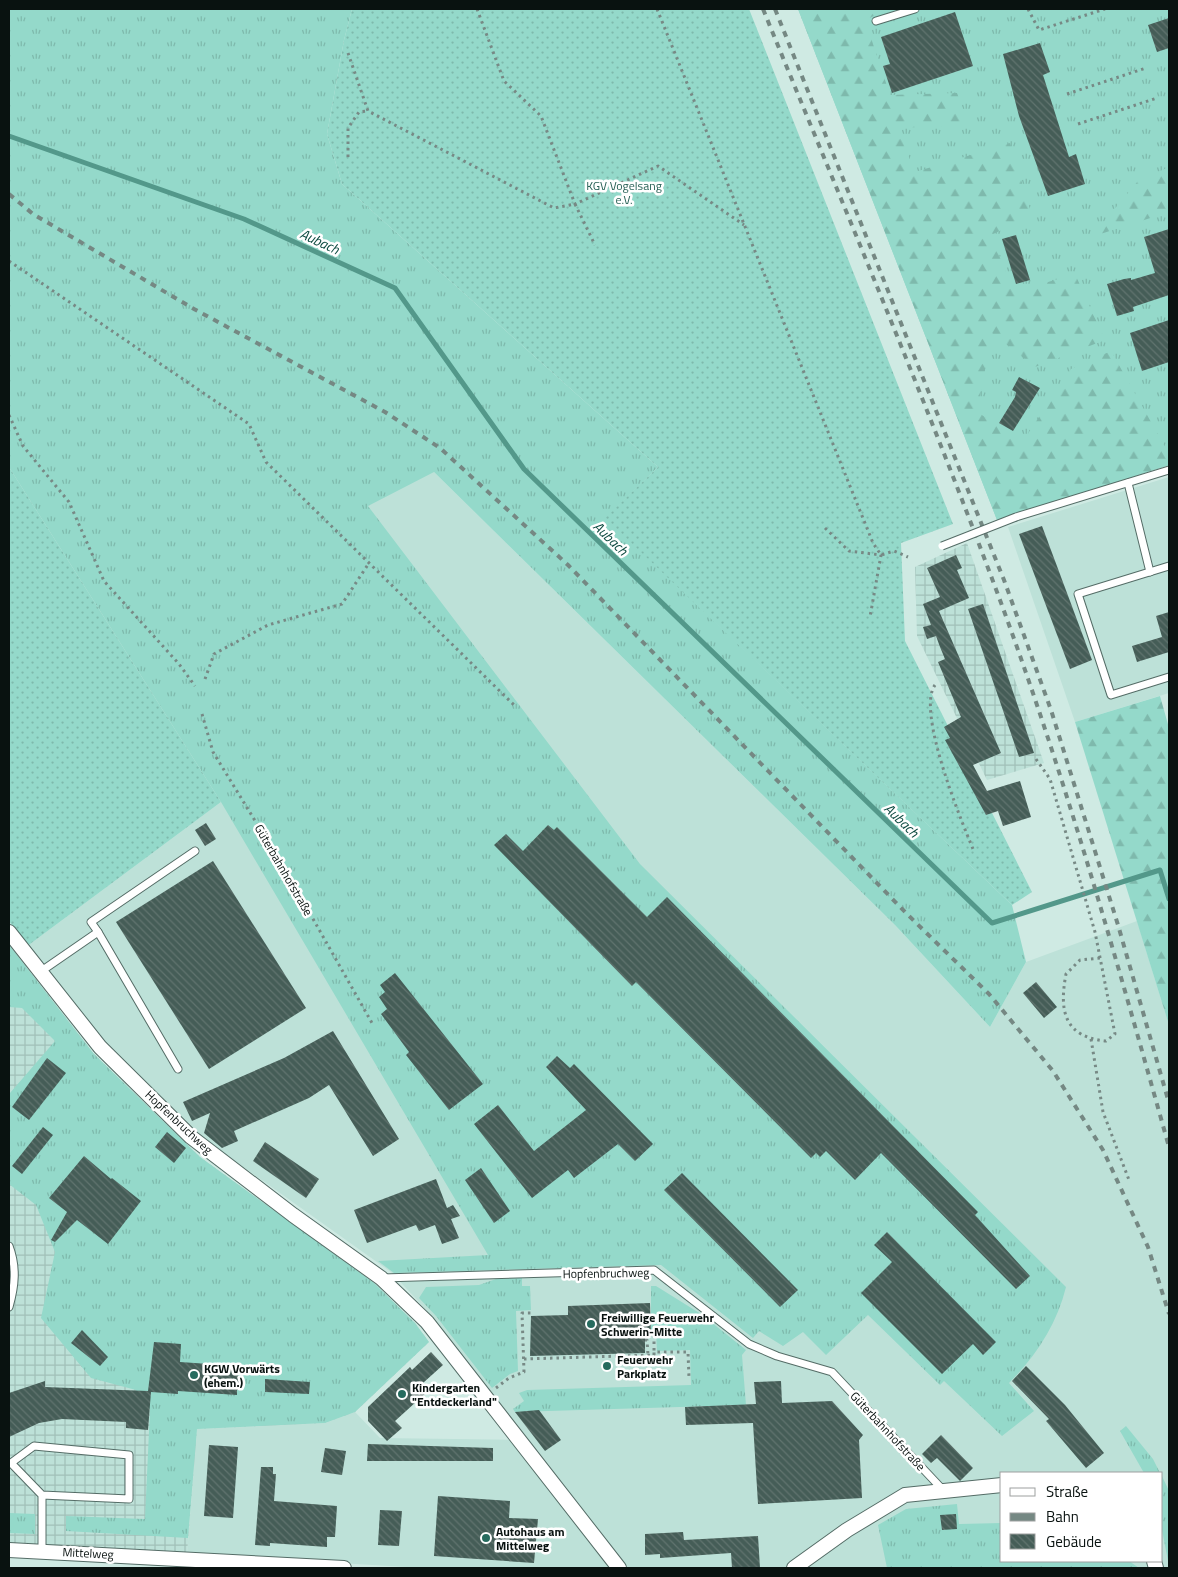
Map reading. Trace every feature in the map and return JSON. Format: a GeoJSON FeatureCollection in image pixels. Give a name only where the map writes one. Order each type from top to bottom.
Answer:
{"type":"FeatureCollection","features":[{"type":"Feature","properties":{"kind":"street","name":"Hopfenbruchweg"},"geometry":{"type":"LineString","coordinates":[[9,932],[100,1047],[191,1137],[292,1215],[381,1278],[427,1322],[619,1568]]}},
{"type":"Feature","properties":{"kind":"street"},"geometry":{"type":"LineString","coordinates":[[794,1568],[847,1530],[906,1495],[1000,1485]]}},
{"type":"Feature","properties":{"kind":"street","name":"Mittelweg"},"geometry":{"type":"LineString","coordinates":[[9,1550],[42,1551],[168,1563],[344,1568]]}},
{"type":"Feature","properties":{"kind":"lane"},"geometry":{"type":"LineString","coordinates":[[876,21],[915,9]]}},
{"type":"Feature","properties":{"kind":"lane"},"geometry":{"type":"LineString","coordinates":[[942,546],[1016,517],[1169,470]]}},
{"type":"Feature","properties":{"kind":"lane"},"geometry":{"type":"LineString","coordinates":[[1128,483],[1150,572]]}},
{"type":"Feature","properties":{"kind":"lane"},"geometry":{"type":"LineString","coordinates":[[1169,566],[1078,594],[1111,695],[1169,677]]}},
{"type":"Feature","properties":{"kind":"lane"},"geometry":{"type":"LineString","coordinates":[[178,1069],[91,922],[195,851]]}},
{"type":"Feature","properties":{"kind":"lane"},"geometry":{"type":"LineString","coordinates":[[40,972],[98,932]]}},
{"type":"Feature","properties":{"kind":"lane"},"geometry":{"type":"LineString","coordinates":[[9,1246],[14,1259],[15,1287],[9,1307]]}},
{"type":"Feature","properties":{"kind":"lane","name":"Hopfenbruchweg"},"geometry":{"type":"LineString","coordinates":[[381,1278],[654,1270],[749,1344],[776,1356],[832,1372]]}},
{"type":"Feature","properties":{"kind":"lane","name":"Güterbahnhofstraße"},"geometry":{"type":"LineString","coordinates":[[832,1372],[943,1490]]}},
{"type":"Feature","properties":{"kind":"lane"},"geometry":{"type":"LineString","coordinates":[[42,1495],[129,1499],[129,1455],[34,1446],[10,1461],[42,1495],[42,1551]]}},
{"type":"Feature","properties":{"kind":"path"},"geometry":{"type":"LineString","coordinates":[[477,9],[504,81],[541,116],[576,204],[595,245]]}},
{"type":"Feature","properties":{"kind":"path"},"geometry":{"type":"LineString","coordinates":[[657,9],[873,543],[881,555],[870,617]]}},
{"type":"Feature","properties":{"kind":"path"},"geometry":{"type":"LineString","coordinates":[[1028,9],[1038,30],[1105,9]]}},
{"type":"Feature","properties":{"kind":"path"},"geometry":{"type":"LineString","coordinates":[[348,53],[368,111]]}},
{"type":"Feature","properties":{"kind":"path"},"geometry":{"type":"LineString","coordinates":[[1067,94],[1146,68]]}},
{"type":"Feature","properties":{"kind":"path"},"geometry":{"type":"LineString","coordinates":[[1078,124],[1157,98]]}},
{"type":"Feature","properties":{"kind":"path"},"geometry":{"type":"LineString","coordinates":[[348,157],[348,128],[359,112],[368,111],[554,208],[576,204],[658,166],[744,225]]}},
{"type":"Feature","properties":{"kind":"path"},"geometry":{"type":"LineString","coordinates":[[9,261],[249,424],[266,462],[515,706]]}},
{"type":"Feature","properties":{"kind":"path"},"geometry":{"type":"LineString","coordinates":[[9,415],[23,446],[69,502],[104,581],[179,664],[195,686]]}},
{"type":"Feature","properties":{"kind":"path"},"geometry":{"type":"LineString","coordinates":[[825,528],[849,551],[881,555],[894,551],[908,557]]}},
{"type":"Feature","properties":{"kind":"path"},"geometry":{"type":"LineString","coordinates":[[205,679],[214,654],[268,625],[342,604],[369,563]]}},
{"type":"Feature","properties":{"kind":"path"},"geometry":{"type":"LineString","coordinates":[[935,685],[932,689],[930,705],[933,729],[944,774],[973,849]]}},
{"type":"Feature","properties":{"kind":"path","name":"Güterbahnhofstraße"},"geometry":{"type":"LineString","coordinates":[[202,714],[213,752],[287,873],[372,1023]]}},
{"type":"Feature","properties":{"kind":"path"},"geometry":{"type":"LineString","coordinates":[[1036,759],[1050,779],[1096,932],[1101,958],[1115,1034],[1106,1041],[1091,1040],[1078,1033],[1069,1024],[1064,1009],[1066,974],[1080,960],[1101,958]]}},
{"type":"Feature","properties":{"kind":"path"},"geometry":{"type":"LineString","coordinates":[[1091,1040],[1103,1112],[1130,1180]]}},
{"type":"Feature","properties":{"kind":"path"},"geometry":{"type":"LineString","coordinates":[[492,1392],[509,1378],[524,1372],[522,1314],[531,1313]]}},
{"type":"Feature","properties":{"kind":"path"},"geometry":{"type":"LineString","coordinates":[[524,1359],[654,1355],[654,1335]]}},
{"type":"Feature","properties":{"kind":"path"},"geometry":{"type":"LineString","coordinates":[[645,1340],[647,1340],[648,1355]]}},
{"type":"Feature","properties":{"kind":"path"},"geometry":{"type":"LineString","coordinates":[[654,1352],[688,1352],[689,1378]]}},
{"type":"Feature","properties":{"kind":"shaded area"},"geometry":{"type":"Polygon","coordinates":[[[9,212],[434,472],[895,925],[990,1027],[1026,962],[1137,921],[1169,1025],[1169,1568],[423,1568],[187,1554],[197,1429],[325,1423],[355,1412],[380,1438],[529,1440],[434,1318],[391,1272],[190,1129],[102,1040],[26,947],[221,802],[9,467],[9,212]]]}},
{"type":"Feature","properties":{"kind":"shaded area"},"geometry":{"type":"Polygon","coordinates":[[[1169,477],[1169,693],[1075,722],[1008,527],[1169,477]]]}},
{"type":"Feature","properties":{"kind":"shaded area"},"geometry":{"type":"Polygon","coordinates":[[[967,543],[1044,763],[987,780],[917,636],[915,567],[967,543]]]}},
{"type":"Feature","properties":{"kind":"shaded area"},"geometry":{"type":"Polygon","coordinates":[[[9,945],[94,1054],[200,1157],[374,1283],[415,1323],[429,1342],[355,1412],[325,1423],[197,1429],[187,1554],[9,1545],[9,945]]]}},
{"type":"Feature","properties":{"kind":"green space"},"geometry":{"type":"Polygon","coordinates":[[[9,9],[352,9],[344,40],[327,134],[342,184],[658,467],[606,518],[1012,905],[1026,962],[990,1027],[895,925],[434,472],[368,506],[640,864],[1066,1287],[1057,1314],[1037,1351],[1009,1383],[1034,1411],[1002,1436],[944,1381],[940,1385],[868,1315],[826,1355],[803,1332],[783,1346],[759,1331],[753,1338],[661,1265],[394,1273],[378,1261],[488,1255],[221,802],[9,467],[9,9]]]}},
{"type":"Feature","properties":{"kind":"green space","name":"KGV Vogelsang e.V."},"geometry":{"type":"Polygon","coordinates":[[[352,9],[749,9],[953,524],[901,543],[905,641],[1032,892],[1012,905],[605,518],[658,467],[342,184],[327,134],[344,40],[352,9]]]}},
{"type":"Feature","properties":{"kind":"green space"},"geometry":{"type":"Polygon","coordinates":[[[798,9],[1169,9],[1169,465],[997,520],[798,9]]]}},
{"type":"Feature","properties":{"kind":"green space"},"geometry":{"type":"Polygon","coordinates":[[[798,9],[889,9],[865,20],[890,95],[957,93],[969,125],[897,128],[915,172],[1010,143],[1032,216],[991,235],[1014,292],[1075,274],[1105,340],[1035,367],[992,333],[977,412],[1023,441],[1071,369],[1111,351],[1169,454],[1169,465],[997,520],[798,9]]]}},
{"type":"Feature","properties":{"kind":"green space"},"geometry":{"type":"Polygon","coordinates":[[[1169,167],[1169,212],[1091,237],[1138,181],[1169,167]]]}},
{"type":"Feature","properties":{"kind":"green space"},"geometry":{"type":"Polygon","coordinates":[[[9,467],[221,802],[26,947],[9,921],[9,467]]]}},
{"type":"Feature","properties":{"kind":"green space"},"geometry":{"type":"Polygon","coordinates":[[[1160,696],[1169,728],[1169,1025],[1075,722],[1160,696]]]}},
{"type":"Feature","properties":{"kind":"green space"},"geometry":{"type":"Polygon","coordinates":[[[9,945],[94,1054],[200,1157],[374,1283],[415,1323],[429,1342],[355,1412],[325,1423],[197,1429],[188,1538],[66,1531],[66,1516],[145,1519],[150,1409],[136,1408],[136,1390],[91,1378],[41,1318],[55,1252],[36,1205],[9,1184],[9,1102],[10,1093],[55,1041],[22,1008],[9,1007],[9,945]]]}},
{"type":"Feature","properties":{"kind":"green space"},"geometry":{"type":"Polygon","coordinates":[[[522,1278],[522,1286],[530,1286],[531,1310],[516,1311],[518,1371],[510,1374],[492,1388],[436,1316],[419,1298],[426,1287],[479,1285],[496,1279],[522,1278]]]}},
{"type":"Feature","properties":{"kind":"green space"},"geometry":{"type":"Polygon","coordinates":[[[651,1286],[656,1286],[701,1314],[746,1350],[742,1355],[746,1405],[515,1412],[513,1409],[524,1401],[519,1393],[527,1390],[691,1385],[690,1350],[657,1351],[656,1332],[651,1332],[651,1286]]]}},
{"type":"Feature","properties":{"kind":"green space"},"geometry":{"type":"Polygon","coordinates":[[[1126,1426],[1153,1459],[1160,1472],[1143,1472],[1120,1431],[1126,1426]]]}},
{"type":"Feature","properties":{"kind":"green space"},"geometry":{"type":"Polygon","coordinates":[[[1163,1478],[1169,1491],[1169,1566],[1163,1535],[1163,1478]]]}},
{"type":"Feature","properties":{"kind":"green space"},"geometry":{"type":"Polygon","coordinates":[[[957,1504],[959,1524],[1000,1523],[1000,1562],[1130,1562],[1139,1568],[887,1568],[878,1525],[906,1509],[957,1504]]]}},
{"type":"Feature","properties":{"kind":"green space"},"geometry":{"type":"Polygon","coordinates":[[[9,1513],[35,1514],[35,1534],[9,1533],[9,1513]]]}},
{"type":"Feature","properties":{"kind":"building"},"geometry":{"type":"Polygon","coordinates":[[[955,12],[973,66],[892,93],[883,66],[890,64],[881,37],[955,12]]]}},
{"type":"Feature","properties":{"kind":"building"},"geometry":{"type":"Polygon","coordinates":[[[1169,18],[1169,48],[1157,52],[1148,25],[1169,18]]]}},
{"type":"Feature","properties":{"kind":"building"},"geometry":{"type":"Polygon","coordinates":[[[1040,43],[1050,72],[1043,75],[1069,157],[1076,154],[1085,184],[1048,196],[1019,116],[1003,54],[1040,43]]]}},
{"type":"Feature","properties":{"kind":"building"},"geometry":{"type":"Polygon","coordinates":[[[1169,229],[1169,295],[1133,307],[1134,311],[1117,316],[1107,284],[1155,273],[1144,237],[1169,229]]]}},
{"type":"Feature","properties":{"kind":"building"},"geometry":{"type":"Polygon","coordinates":[[[1016,235],[1030,280],[1016,284],[1002,239],[1016,235]]]}},
{"type":"Feature","properties":{"kind":"building"},"geometry":{"type":"Polygon","coordinates":[[[1169,320],[1169,362],[1142,371],[1130,333],[1169,320]]]}},
{"type":"Feature","properties":{"kind":"building"},"geometry":{"type":"Polygon","coordinates":[[[1019,377],[1040,388],[1013,431],[999,423],[1015,397],[1016,392],[1012,390],[1019,377]]]}},
{"type":"Feature","properties":{"kind":"building"},"geometry":{"type":"Polygon","coordinates":[[[1042,526],[1092,660],[1070,669],[1019,534],[1042,526]]]}},
{"type":"Feature","properties":{"kind":"building"},"geometry":{"type":"Polygon","coordinates":[[[956,555],[962,568],[957,570],[969,598],[939,611],[1001,753],[973,765],[987,791],[1020,781],[1031,817],[1003,826],[998,811],[986,815],[945,740],[950,738],[944,727],[961,717],[938,662],[945,659],[936,636],[927,639],[923,627],[931,625],[923,604],[940,597],[927,568],[956,555]]]}},
{"type":"Feature","properties":{"kind":"building"},"geometry":{"type":"Polygon","coordinates":[[[983,604],[1034,753],[1019,757],[968,609],[983,604]]]}},
{"type":"Feature","properties":{"kind":"building"},"geometry":{"type":"Polygon","coordinates":[[[1169,612],[1169,652],[1137,662],[1132,646],[1162,637],[1156,616],[1169,612]]]}},
{"type":"Feature","properties":{"kind":"building"},"geometry":{"type":"Polygon","coordinates":[[[206,823],[216,839],[205,846],[195,830],[206,823]]]}},
{"type":"Feature","properties":{"kind":"building"},"geometry":{"type":"Polygon","coordinates":[[[548,825],[554,830],[557,827],[647,917],[667,897],[978,1212],[975,1215],[1030,1276],[1016,1289],[881,1153],[855,1180],[826,1151],[820,1157],[816,1153],[811,1158],[636,982],[632,986],[494,845],[506,834],[523,851],[548,825]]]}},
{"type":"Feature","properties":{"kind":"building"},"geometry":{"type":"Polygon","coordinates":[[[213,861],[306,1008],[209,1069],[116,922],[213,861]]]}},
{"type":"Feature","properties":{"kind":"building"},"geometry":{"type":"Polygon","coordinates":[[[395,973],[483,1084],[449,1110],[406,1055],[409,1052],[381,1014],[387,1009],[379,997],[385,992],[380,985],[395,973]]]}},
{"type":"Feature","properties":{"kind":"building"},"geometry":{"type":"Polygon","coordinates":[[[1036,982],[1057,1007],[1044,1018],[1023,993],[1036,982]]]}},
{"type":"Feature","properties":{"kind":"building"},"geometry":{"type":"Polygon","coordinates":[[[333,1031],[399,1139],[373,1156],[329,1085],[309,1098],[234,1131],[238,1141],[222,1148],[204,1133],[210,1113],[192,1121],[183,1102],[284,1058],[333,1031]]]}},
{"type":"Feature","properties":{"kind":"building"},"geometry":{"type":"Polygon","coordinates":[[[557,1056],[570,1068],[574,1064],[653,1144],[635,1161],[618,1144],[574,1178],[568,1170],[532,1198],[474,1124],[498,1105],[534,1151],[586,1110],[546,1067],[557,1056]]]}},
{"type":"Feature","properties":{"kind":"building"},"geometry":{"type":"Polygon","coordinates":[[[47,1058],[66,1073],[29,1120],[12,1107],[47,1058]]]}},
{"type":"Feature","properties":{"kind":"building"},"geometry":{"type":"Polygon","coordinates":[[[43,1127],[53,1135],[22,1174],[12,1166],[43,1127]]]}},
{"type":"Feature","properties":{"kind":"building"},"geometry":{"type":"Polygon","coordinates":[[[167,1132],[186,1148],[174,1163],[155,1147],[167,1132]]]}},
{"type":"Feature","properties":{"kind":"building"},"geometry":{"type":"Polygon","coordinates":[[[265,1142],[319,1179],[306,1198],[253,1161],[265,1142]]]}},
{"type":"Feature","properties":{"kind":"building"},"geometry":{"type":"Polygon","coordinates":[[[84,1156],[141,1201],[108,1244],[77,1220],[55,1242],[51,1240],[67,1212],[49,1198],[84,1156]]]}},
{"type":"Feature","properties":{"kind":"building"},"geometry":{"type":"Polygon","coordinates":[[[481,1168],[510,1211],[494,1223],[465,1180],[481,1168]]]}},
{"type":"Feature","properties":{"kind":"building"},"geometry":{"type":"Polygon","coordinates":[[[682,1173],[798,1290],[780,1307],[664,1190],[682,1173]]]}},
{"type":"Feature","properties":{"kind":"building"},"geometry":{"type":"Polygon","coordinates":[[[436,1179],[447,1208],[453,1205],[460,1216],[451,1219],[459,1238],[442,1244],[435,1225],[419,1231],[416,1225],[367,1243],[354,1210],[436,1179]]]}},
{"type":"Feature","properties":{"kind":"building"},"geometry":{"type":"Polygon","coordinates":[[[887,1232],[996,1342],[983,1355],[973,1344],[942,1374],[861,1293],[892,1262],[874,1245],[887,1232]]]}},
{"type":"Feature","properties":{"kind":"building","name":"Freiwillige Feuerwehr Schwerin-Mitte"},"geometry":{"type":"Polygon","coordinates":[[[650,1303],[651,1337],[645,1337],[645,1353],[530,1356],[531,1316],[568,1315],[568,1306],[650,1303]]]}},
{"type":"Feature","properties":{"kind":"building"},"geometry":{"type":"Polygon","coordinates":[[[82,1330],[108,1357],[100,1366],[71,1343],[82,1330]]]}},
{"type":"Feature","properties":{"kind":"building"},"geometry":{"type":"Polygon","coordinates":[[[154,1342],[181,1344],[180,1362],[239,1366],[238,1377],[243,1377],[242,1390],[237,1390],[237,1395],[178,1391],[178,1394],[151,1392],[148,1430],[126,1428],[126,1422],[62,1419],[39,1423],[9,1437],[9,1393],[45,1381],[45,1387],[148,1391],[154,1342]]]}},
{"type":"Feature","properties":{"kind":"building","name":"Kindergarten \"Entdeckerland\""},"geometry":{"type":"Polygon","coordinates":[[[431,1352],[443,1365],[423,1383],[427,1392],[395,1421],[402,1428],[387,1441],[368,1421],[368,1407],[410,1367],[412,1370],[431,1352]]]}},
{"type":"Feature","properties":{"kind":"building"},"geometry":{"type":"Polygon","coordinates":[[[1026,1366],[1065,1405],[1104,1453],[1086,1468],[1046,1421],[1049,1419],[1012,1381],[1026,1366]]]}},
{"type":"Feature","properties":{"kind":"building"},"geometry":{"type":"Polygon","coordinates":[[[265,1379],[310,1382],[309,1394],[265,1392],[265,1379]]]}},
{"type":"Feature","properties":{"kind":"building"},"geometry":{"type":"Polygon","coordinates":[[[781,1381],[782,1403],[832,1401],[863,1435],[859,1440],[862,1498],[758,1504],[753,1423],[686,1425],[685,1407],[756,1404],[754,1382],[781,1381]]]}},
{"type":"Feature","properties":{"kind":"building"},"geometry":{"type":"Polygon","coordinates":[[[539,1410],[561,1440],[545,1451],[515,1412],[539,1410]]]}},
{"type":"Feature","properties":{"kind":"building"},"geometry":{"type":"Polygon","coordinates":[[[941,1435],[973,1468],[960,1481],[937,1458],[931,1463],[922,1454],[941,1435]]]}},
{"type":"Feature","properties":{"kind":"building"},"geometry":{"type":"Polygon","coordinates":[[[368,1444],[493,1448],[493,1461],[367,1461],[368,1444]]]}},
{"type":"Feature","properties":{"kind":"building"},"geometry":{"type":"Polygon","coordinates":[[[209,1445],[238,1447],[233,1518],[204,1516],[209,1445]]]}},
{"type":"Feature","properties":{"kind":"building"},"geometry":{"type":"Polygon","coordinates":[[[325,1448],[346,1451],[342,1475],[321,1472],[325,1448]]]}},
{"type":"Feature","properties":{"kind":"building"},"geometry":{"type":"Polygon","coordinates":[[[261,1467],[273,1467],[273,1474],[276,1474],[274,1501],[337,1506],[335,1537],[327,1537],[327,1547],[270,1543],[270,1546],[255,1545],[261,1467]]]}},
{"type":"Feature","properties":{"kind":"building","name":"Autohaus am Mittelweg"},"geometry":{"type":"Polygon","coordinates":[[[438,1496],[510,1501],[509,1518],[538,1519],[534,1563],[434,1556],[438,1496]]]}},
{"type":"Feature","properties":{"kind":"building"},"geometry":{"type":"Polygon","coordinates":[[[380,1510],[402,1511],[399,1546],[378,1545],[380,1510]]]}},
{"type":"Feature","properties":{"kind":"building"},"geometry":{"type":"Polygon","coordinates":[[[956,1514],[957,1529],[942,1530],[940,1515],[956,1514]]]}},
{"type":"Feature","properties":{"kind":"building"},"geometry":{"type":"Polygon","coordinates":[[[683,1532],[684,1540],[758,1536],[760,1568],[732,1568],[731,1553],[660,1558],[660,1554],[645,1555],[645,1534],[683,1532]]]}},
{"type":"Feature","properties":{"kind":"waterway","name":"Aubach"},"geometry":{"type":"LineString","coordinates":[[9,136],[244,219],[395,288],[524,469],[992,923],[1160,870],[1169,899]]}},
{"type":"Feature","properties":{"kind":"railway"},"geometry":{"type":"LineString","coordinates":[[763,9],[881,296],[994,584],[1019,653],[1066,793],[1169,1147]]}},
{"type":"Feature","properties":{"kind":"railway"},"geometry":{"type":"LineString","coordinates":[[775,9],[1004,580],[1051,710],[1118,925],[1169,1103]]}},
{"type":"Feature","properties":{"kind":"railway"},"geometry":{"type":"LineString","coordinates":[[9,194],[33,214],[194,309],[385,412],[440,448],[568,565],[907,914],[989,994],[1053,1071],[1103,1150],[1148,1247],[1169,1314]]}},
{"type":"Feature","properties":{"kind":"place","name":"Freiwillige Feuerwehr Schwerin-Mitte"},"geometry":{"type":"Point","coordinates":[591,1324]}},
{"type":"Feature","properties":{"kind":"place","name":"Feuerwehr Parkplatz"},"geometry":{"type":"Point","coordinates":[607,1366]}},
{"type":"Feature","properties":{"kind":"place","name":"KGW Vorwärts (ehem.)"},"geometry":{"type":"Point","coordinates":[194,1375]}},
{"type":"Feature","properties":{"kind":"place","name":"Kindergarten \"Entdeckerland\""},"geometry":{"type":"Point","coordinates":[402,1394]}},
{"type":"Feature","properties":{"kind":"place","name":"Autohaus am Mittelweg"},"geometry":{"type":"Point","coordinates":[486,1538]}}]}
